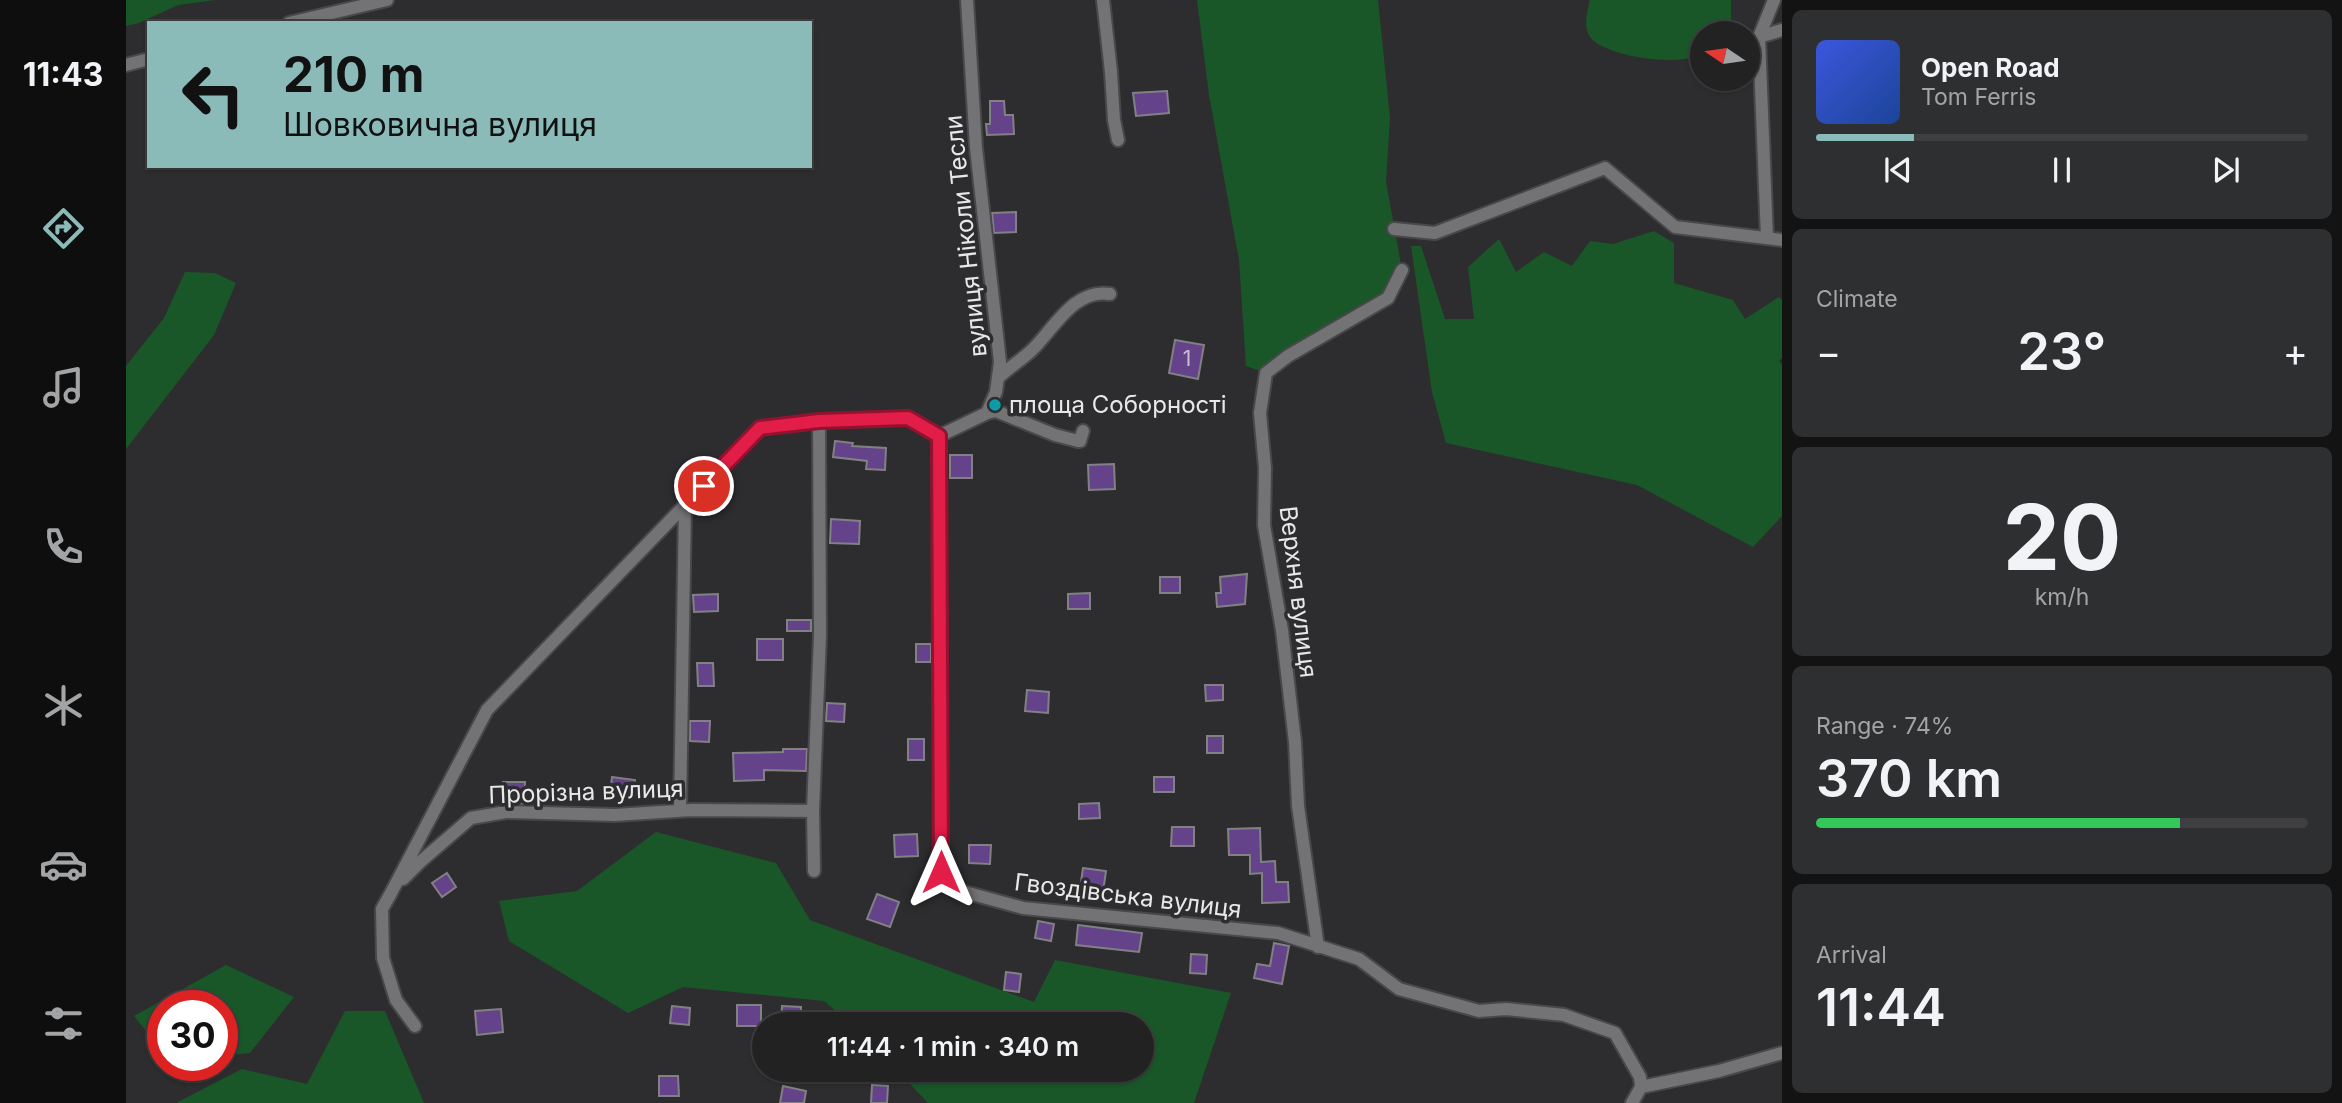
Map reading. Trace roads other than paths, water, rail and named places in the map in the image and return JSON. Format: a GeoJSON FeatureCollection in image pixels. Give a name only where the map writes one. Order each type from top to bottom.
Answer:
{"type":"FeatureCollection","features":[{"type":"Feature","properties":{"kind":"street"},"geometry":{"type":"LineString","coordinates":[[298,21],[387,0]]}},
{"type":"Feature","properties":{"kind":"street","name":"вулиця Ніколи Тесли"},"geometry":{"type":"LineString","coordinates":[[967,0],[976,148],[1000,362],[996,392],[988,413]]}},
{"type":"Feature","properties":{"kind":"street"},"geometry":{"type":"LineString","coordinates":[[1103,0],[1118,140]]}},
{"type":"Feature","properties":{"kind":"street"},"geometry":{"type":"LineString","coordinates":[[1760,35],[1774,0]]}},
{"type":"Feature","properties":{"kind":"street"},"geometry":{"type":"LineString","coordinates":[[1760,37],[1782,30]]}},
{"type":"Feature","properties":{"kind":"street"},"geometry":{"type":"LineString","coordinates":[[126,65],[147,60]]}},
{"type":"Feature","properties":{"kind":"street"},"geometry":{"type":"LineString","coordinates":[[1760,62],[1767,238]]}},
{"type":"Feature","properties":{"kind":"street"},"geometry":{"type":"LineString","coordinates":[[1394,229],[1435,233],[1605,168],[1675,227],[1782,240]]}},
{"type":"Feature","properties":{"kind":"street","name":"Верхня вулиця"},"geometry":{"type":"LineString","coordinates":[[1318,947],[1298,806],[1295,742],[1282,630],[1264,525],[1265,468],[1260,413],[1266,373],[1288,355],[1388,298],[1402,270]]}},
{"type":"Feature","properties":{"kind":"street"},"geometry":{"type":"LineString","coordinates":[[998,378],[1022,360],[1081,299],[1096,292],[1110,294]]}},
{"type":"Feature","properties":{"kind":"street"},"geometry":{"type":"LineString","coordinates":[[415,1026],[396,1000],[383,958],[383,909],[487,710],[760,428],[819,421],[908,418],[938,435],[996,411],[1055,435],[1081,436]]}},
{"type":"Feature","properties":{"kind":"street"},"geometry":{"type":"LineString","coordinates":[[814,871],[813,811],[820,636],[819,421]]}},
{"type":"Feature","properties":{"kind":"street","name":"Гвоздівська вулиця"},"geometry":{"type":"LineString","coordinates":[[938,435],[941,872],[950,888],[1023,908],[1278,933],[1359,959],[1399,989],[1479,1011],[1506,1009],[1564,1015],[1615,1033],[1640,1077],[1641,1087]]}},
{"type":"Feature","properties":{"kind":"street"},"geometry":{"type":"LineString","coordinates":[[680,810],[685,505]]}},
{"type":"Feature","properties":{"kind":"street","name":"Прорізна вулиця"},"geometry":{"type":"LineString","coordinates":[[391,893],[420,862],[471,818],[506,812],[615,815],[680,810],[813,811]]}},
{"type":"Feature","properties":{"kind":"street"},"geometry":{"type":"LineString","coordinates":[[1632,1103],[1641,1087],[1719,1071],[1782,1054]]}},
{"type":"Feature","properties":{"kind":"place","name":"площа Соборності"},"geometry":{"type":"Point","coordinates":[995,405]}}]}
